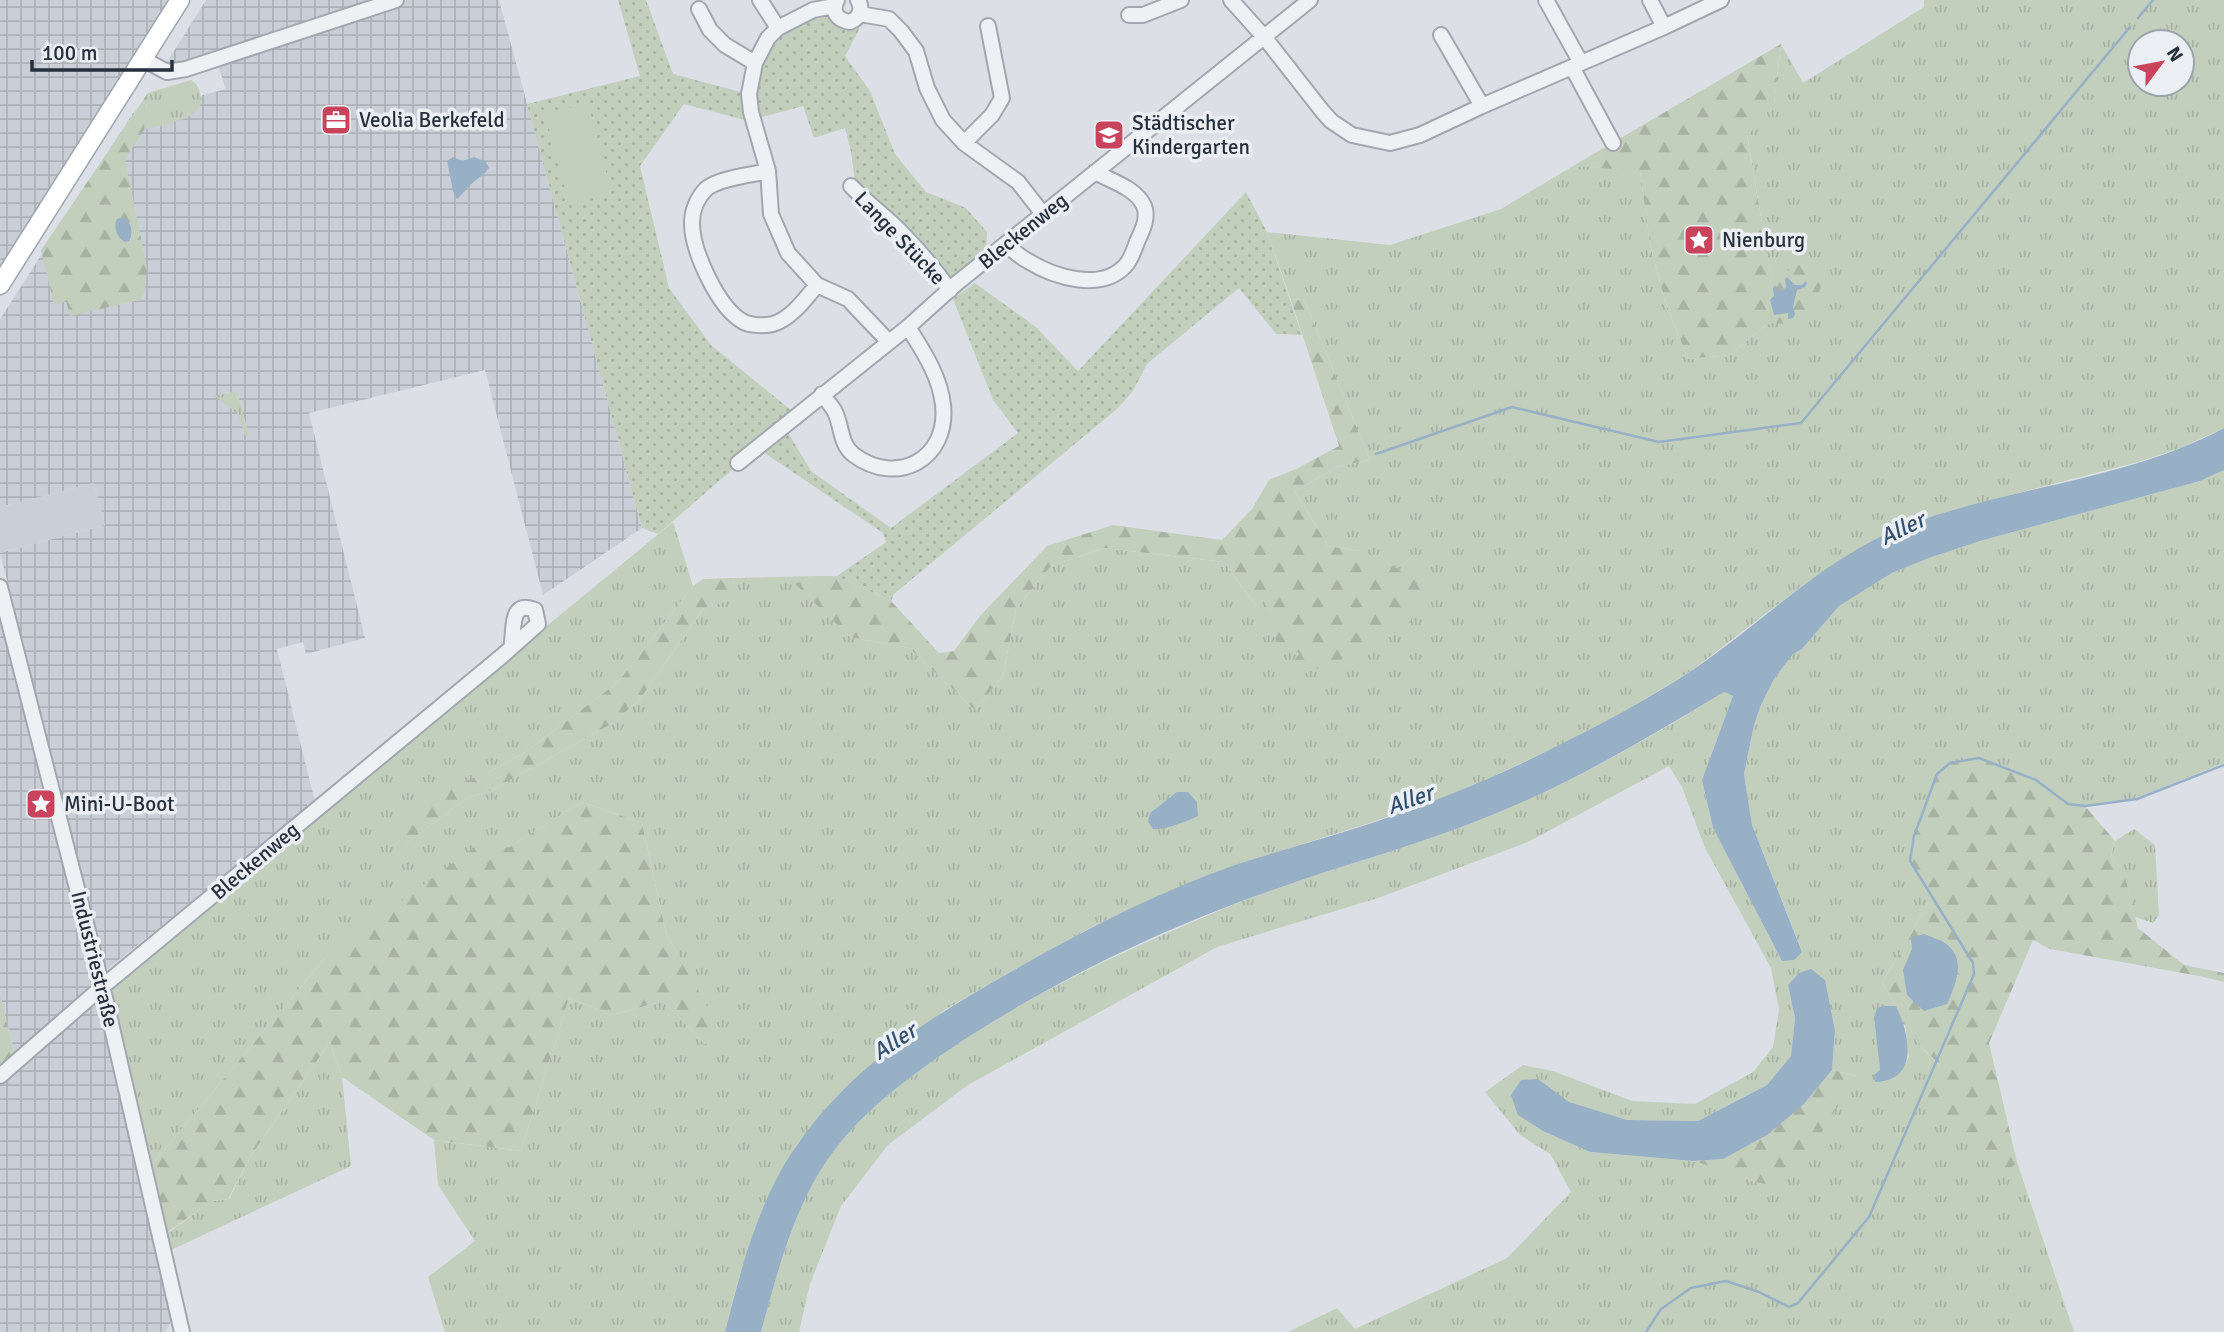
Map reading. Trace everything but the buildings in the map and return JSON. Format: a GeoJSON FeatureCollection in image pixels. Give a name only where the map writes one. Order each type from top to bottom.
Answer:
{"type":"FeatureCollection","features":[{"type":"Feature","properties":{"kind":"main road"},"geometry":{"type":"LineString","coordinates":[[0,285],[7,269],[180,0]]}},
{"type":"Feature","properties":{"kind":"street"},"geometry":{"type":"LineString","coordinates":[[142,59],[167,72],[186,69],[396,0]]}},
{"type":"Feature","properties":{"kind":"street"},"geometry":{"type":"LineString","coordinates":[[760,0],[778,28]]}},
{"type":"Feature","properties":{"kind":"street"},"geometry":{"type":"LineString","coordinates":[[1129,15],[1143,15],[1181,0]]}},
{"type":"Feature","properties":{"kind":"street"},"geometry":{"type":"LineString","coordinates":[[1231,0],[1331,121],[1352,135],[1390,143],[1420,135],[1721,0]]}},
{"type":"Feature","properties":{"kind":"street","name":"Bleckenweg"},"geometry":{"type":"LineString","coordinates":[[738,463],[1310,0]]}},
{"type":"Feature","properties":{"kind":"street"},"geometry":{"type":"LineString","coordinates":[[1546,0],[1613,143]]}},
{"type":"Feature","properties":{"kind":"street"},"geometry":{"type":"LineString","coordinates":[[1650,0],[1664,27]]}},
{"type":"Feature","properties":{"kind":"street"},"geometry":{"type":"LineString","coordinates":[[888,341],[848,299],[817,285],[788,253],[771,214],[768,171],[749,94],[755,63],[768,38],[778,28],[813,10],[836,3],[835,15],[842,21],[854,20],[859,7],[889,19],[916,51],[927,88],[943,120],[964,143],[1018,182],[1043,214]]}},
{"type":"Feature","properties":{"kind":"street"},"geometry":{"type":"LineString","coordinates":[[699,9],[710,30],[725,45],[755,63]]}},
{"type":"Feature","properties":{"kind":"street"},"geometry":{"type":"LineString","coordinates":[[964,143],[992,115],[1002,98],[988,26]]}},
{"type":"Feature","properties":{"kind":"street"},"geometry":{"type":"LineString","coordinates":[[1441,34],[1482,106]]}},
{"type":"Feature","properties":{"kind":"street"},"geometry":{"type":"LineString","coordinates":[[768,171],[719,182],[707,189],[695,207],[692,225],[696,247],[709,279],[724,306],[743,322],[758,325],[775,324],[795,310],[817,285]]}},
{"type":"Feature","properties":{"kind":"street"},"geometry":{"type":"LineString","coordinates":[[1006,245],[1028,261],[1050,272],[1084,280],[1099,280],[1125,266],[1144,227],[1146,216],[1143,205],[1134,193],[1095,172]]}},
{"type":"Feature","properties":{"kind":"street","name":"Lange Stücke"},"geometry":{"type":"LineString","coordinates":[[850,186],[929,261],[950,290]]}},
{"type":"Feature","properties":{"kind":"street"},"geometry":{"type":"LineString","coordinates":[[822,394],[836,413],[841,435],[852,454],[871,465],[891,470],[914,464],[935,448],[943,432],[943,404],[933,367],[908,327]]}},
{"type":"Feature","properties":{"kind":"street","name":"Industriestraße"},"geometry":{"type":"LineString","coordinates":[[0,587],[102,987],[182,1332]]}},
{"type":"Feature","properties":{"kind":"street","name":"Bleckenweg"},"geometry":{"type":"LineString","coordinates":[[0,1076],[102,987],[541,624],[535,610],[528,607],[515,615],[511,648]]}},
{"type":"Feature","properties":{"kind":"shaded area"},"geometry":{"type":"Polygon","coordinates":[[[0,0],[172,0],[0,268],[0,0]]]}},
{"type":"Feature","properties":{"kind":"shaded area"},"geometry":{"type":"Polygon","coordinates":[[[206,0],[499,0],[642,528],[543,595],[485,370],[309,413],[365,638],[306,654],[303,642],[277,649],[315,802],[307,804],[307,810],[105,971],[0,553],[105,525],[94,483],[0,507],[0,319],[133,113],[226,89],[214,54],[176,65],[167,62],[206,0]]]}},
{"type":"Feature","properties":{"kind":"shaded area"},"geometry":{"type":"Polygon","coordinates":[[[94,483],[105,525],[0,553],[0,507],[94,483]]]}},
{"type":"Feature","properties":{"kind":"shaded area"},"geometry":{"type":"Polygon","coordinates":[[[0,617],[93,982],[88,990],[14,1053],[0,994],[0,617]]]}},
{"type":"Feature","properties":{"kind":"shaded area"},"geometry":{"type":"Polygon","coordinates":[[[100,998],[175,1315],[165,1332],[0,1332],[0,1085],[100,998]]]}},
{"type":"Feature","properties":{"kind":"green space"},"geometry":{"type":"Polygon","coordinates":[[[618,0],[646,0],[673,74],[749,94],[756,64],[778,29],[829,12],[858,22],[859,30],[845,56],[870,91],[895,154],[926,192],[966,208],[987,232],[986,252],[949,280],[855,182],[845,128],[814,138],[803,106],[748,121],[684,104],[640,166],[669,288],[711,345],[797,415],[784,426],[811,471],[891,528],[1018,433],[993,400],[953,299],[975,283],[1036,327],[1078,371],[1246,192],[1267,232],[1302,335],[1276,334],[1239,288],[1147,364],[1133,391],[1117,409],[894,594],[891,601],[837,576],[886,542],[883,533],[757,448],[658,534],[642,528],[527,104],[640,76],[618,0]]]}},
{"type":"Feature","properties":{"kind":"green space"},"geometry":{"type":"Polygon","coordinates":[[[1924,0],[2224,0],[2224,428],[2181,448],[2138,462],[1953,510],[1906,525],[1867,545],[1802,586],[1691,671],[1627,710],[1558,746],[1459,792],[1236,865],[1166,893],[1094,926],[943,1011],[799,1141],[773,1186],[755,1229],[725,1332],[445,1332],[428,1277],[475,1241],[438,1185],[434,1140],[521,1151],[569,998],[612,1015],[663,1001],[705,1044],[720,1031],[666,933],[642,823],[582,802],[325,958],[149,1168],[105,990],[673,522],[693,586],[618,682],[527,751],[487,773],[403,846],[466,799],[492,790],[613,723],[640,699],[703,609],[740,596],[732,578],[812,576],[796,584],[850,637],[909,648],[975,710],[1003,676],[1016,609],[1051,566],[1104,548],[1224,562],[1255,605],[1264,599],[1280,626],[1279,647],[1290,640],[1300,654],[1303,674],[1360,551],[1328,546],[1295,491],[1339,466],[1370,460],[1304,299],[1291,300],[1267,232],[1390,245],[1501,209],[1573,166],[1640,170],[1650,244],[1665,301],[1688,359],[1729,355],[1769,323],[1803,263],[1772,281],[1747,135],[1774,104],[1781,44],[1803,83],[1924,7],[1924,0]]]}},
{"type":"Feature","properties":{"kind":"green space"},"geometry":{"type":"Polygon","coordinates":[[[1781,44],[1774,104],[1747,136],[1772,280],[1803,262],[1823,283],[1799,324],[1769,323],[1729,355],[1688,359],[1665,301],[1650,244],[1640,171],[1573,166],[1781,44]]]}},
{"type":"Feature","properties":{"kind":"green space"},"geometry":{"type":"Polygon","coordinates":[[[191,80],[200,93],[201,102],[198,109],[172,123],[144,130],[148,93],[191,80]]]}},
{"type":"Feature","properties":{"kind":"green space"},"geometry":{"type":"Polygon","coordinates":[[[148,93],[144,130],[125,159],[147,268],[145,291],[140,300],[70,316],[66,301],[54,305],[41,250],[148,93]]]}},
{"type":"Feature","properties":{"kind":"green space"},"geometry":{"type":"Polygon","coordinates":[[[588,103],[611,190],[569,204],[545,114],[588,103]]]}},
{"type":"Feature","properties":{"kind":"green space"},"geometry":{"type":"Polygon","coordinates":[[[1304,299],[1370,460],[1339,466],[1295,491],[1328,546],[1360,551],[1425,581],[1411,622],[1369,649],[1303,674],[1293,662],[1299,654],[1290,641],[1278,648],[1274,635],[1279,625],[1264,599],[1255,605],[1224,562],[1104,548],[1051,566],[1016,609],[1003,676],[975,710],[909,648],[850,637],[795,584],[812,576],[837,576],[891,601],[939,653],[954,651],[980,616],[1047,546],[1113,525],[1222,540],[1252,509],[1269,480],[1339,446],[1291,300],[1304,299]]]}},
{"type":"Feature","properties":{"kind":"green space"},"geometry":{"type":"Polygon","coordinates":[[[237,391],[249,435],[245,436],[238,414],[215,396],[237,391]]]}},
{"type":"Feature","properties":{"kind":"green space"},"geometry":{"type":"Polygon","coordinates":[[[2224,470],[2224,763],[2136,798],[2084,805],[2067,803],[2035,779],[1949,762],[1936,774],[1913,836],[1931,898],[1882,983],[1923,1049],[1939,1065],[2002,1176],[2017,1162],[2074,1332],[1288,1332],[1337,1308],[1355,1329],[1507,1258],[1571,1192],[1550,1154],[1520,1135],[1485,1092],[1523,1065],[1553,1071],[1632,1101],[1695,1104],[1753,1072],[1773,1047],[1779,1010],[1771,968],[1705,848],[1682,787],[1669,766],[1528,842],[1378,898],[1217,947],[968,1085],[888,1145],[841,1206],[810,1284],[799,1332],[761,1332],[800,1209],[825,1164],[840,1143],[869,1112],[952,1048],[1062,983],[1200,919],[1296,882],[1451,831],[1541,794],[1634,746],[1724,692],[1733,696],[1702,780],[1713,828],[1782,961],[1802,951],[1752,825],[1744,774],[1761,705],[1774,679],[1793,654],[1802,649],[1839,606],[1892,573],[1980,541],[2200,481],[2224,470]],[[1788,985],[1795,1018],[1791,1056],[1767,1085],[1698,1121],[1627,1120],[1569,1103],[1538,1080],[1543,1131],[1590,1152],[1693,1161],[1755,1182],[1856,1076],[1832,1070],[1835,1031],[1788,985]],[[1874,1018],[1880,1071],[1875,1075],[1901,1072],[1909,1057],[1905,1025],[1874,1018]]]}},
{"type":"Feature","properties":{"kind":"green space"},"geometry":{"type":"Polygon","coordinates":[[[732,578],[741,596],[703,609],[640,699],[613,723],[492,790],[466,799],[403,846],[399,826],[431,794],[487,773],[527,751],[618,682],[693,586],[703,579],[732,578]]]}},
{"type":"Feature","properties":{"kind":"green space"},"geometry":{"type":"Polygon","coordinates":[[[1978,758],[2035,779],[2067,803],[2084,805],[2115,841],[2111,857],[2123,869],[2138,928],[2184,965],[2224,973],[2224,982],[2050,949],[2033,940],[1989,1043],[2017,1162],[2002,1177],[1927,1096],[1939,1064],[1923,1049],[1882,983],[1931,898],[1909,859],[1913,836],[1936,774],[1949,762],[1978,758]]]}},
{"type":"Feature","properties":{"kind":"green space"},"geometry":{"type":"Polygon","coordinates":[[[582,802],[642,823],[666,933],[721,1031],[705,1044],[663,1001],[612,1015],[569,998],[521,1151],[434,1140],[342,1077],[330,1042],[252,1154],[228,1199],[212,1201],[165,1234],[149,1168],[325,958],[481,842],[508,848],[582,802]]]}},
{"type":"Feature","properties":{"kind":"green space"},"geometry":{"type":"Polygon","coordinates":[[[2134,829],[2155,845],[2159,915],[2153,923],[2135,917],[2123,870],[2111,857],[2115,841],[2134,829]]]}},
{"type":"Feature","properties":{"kind":"green space"},"geometry":{"type":"Polygon","coordinates":[[[0,994],[14,1053],[0,1067],[0,994]]]}},
{"type":"Feature","properties":{"kind":"green space"},"geometry":{"type":"Polygon","coordinates":[[[330,1042],[342,1077],[351,1166],[169,1251],[165,1235],[212,1201],[229,1199],[252,1154],[330,1042]]]}},
{"type":"Feature","properties":{"kind":"green space"},"geometry":{"type":"Polygon","coordinates":[[[1832,1070],[1856,1076],[1819,1137],[1774,1186],[1693,1161],[1723,1159],[1803,1105],[1832,1070]]]}},
{"type":"Feature","properties":{"kind":"water"},"geometry":{"type":"Polygon","coordinates":[[[453,157],[463,161],[474,157],[486,162],[489,168],[457,199],[447,161],[453,157]]]}},
{"type":"Feature","properties":{"kind":"water"},"geometry":{"type":"Polygon","coordinates":[[[119,218],[127,219],[130,224],[129,241],[122,240],[117,233],[115,223],[119,218]]]}},
{"type":"Feature","properties":{"kind":"water"},"geometry":{"type":"Polygon","coordinates":[[[1787,277],[1795,285],[1802,285],[1805,281],[1807,283],[1805,287],[1797,290],[1793,307],[1795,314],[1788,319],[1788,313],[1774,315],[1770,300],[1774,296],[1775,285],[1779,291],[1786,287],[1787,277]]]}},
{"type":"Feature","properties":{"kind":"water","name":"Aller"},"geometry":{"type":"Polygon","coordinates":[[[2224,428],[2224,470],[2200,481],[1980,541],[1892,573],[1839,606],[1802,649],[1793,654],[1774,679],[1761,705],[1744,774],[1752,825],[1802,952],[1794,960],[1782,961],[1713,828],[1702,780],[1733,696],[1724,692],[1634,745],[1541,794],[1451,831],[1296,882],[1193,920],[1078,974],[970,1036],[885,1098],[840,1143],[800,1209],[782,1258],[761,1332],[725,1332],[754,1231],[775,1183],[802,1138],[839,1094],[881,1056],[976,992],[1071,938],[1170,891],[1238,864],[1419,807],[1540,755],[1660,691],[1718,652],[1823,571],[1879,537],[1948,511],[2149,459],[2224,428]]]}},
{"type":"Feature","properties":{"kind":"water"},"geometry":{"type":"Polygon","coordinates":[[[1177,792],[1188,792],[1197,802],[1198,816],[1169,827],[1153,829],[1148,822],[1150,813],[1177,792]]]}},
{"type":"Feature","properties":{"kind":"water"},"geometry":{"type":"Polygon","coordinates":[[[1924,934],[1952,949],[1956,956],[1958,972],[1947,1004],[1924,1011],[1907,995],[1903,970],[1912,949],[1911,938],[1924,934]]]}},
{"type":"Feature","properties":{"kind":"water"},"geometry":{"type":"Polygon","coordinates":[[[1811,969],[1825,980],[1835,1031],[1832,1070],[1803,1105],[1767,1135],[1723,1159],[1693,1161],[1590,1152],[1543,1131],[1518,1115],[1511,1095],[1521,1080],[1538,1079],[1569,1102],[1627,1120],[1698,1121],[1767,1085],[1791,1056],[1795,1018],[1788,985],[1799,973],[1811,969]]]}},
{"type":"Feature","properties":{"kind":"water"},"geometry":{"type":"Polygon","coordinates":[[[1896,1006],[1905,1029],[1908,1053],[1900,1073],[1890,1079],[1875,1082],[1874,1075],[1880,1070],[1874,1018],[1877,1008],[1896,1006]]]}},
{"type":"Feature","properties":{"kind":"waterway"},"geometry":{"type":"LineString","coordinates":[[2138,18],[2153,0]]}},
{"type":"Feature","properties":{"kind":"waterway"},"geometry":{"type":"LineString","coordinates":[[1376,454],[1512,407],[1659,442],[1801,423],[2130,27]]}},
{"type":"Feature","properties":{"kind":"waterway"},"geometry":{"type":"LineString","coordinates":[[1646,1332],[1661,1309],[1691,1288],[1726,1281],[1759,1292],[1789,1307],[1798,1303],[1869,1217],[1974,974],[1973,963],[1910,861],[1914,836],[1937,774],[1950,763],[1979,758],[2036,780],[2068,804],[2085,806],[2137,799],[2224,765]]}},
{"type":"Feature","properties":{"kind":"place","name":"Veolia Berkefeld"},"geometry":{"type":"Point","coordinates":[336,120]}},
{"type":"Feature","properties":{"kind":"place","name":"Städtischer Kindergarten"},"geometry":{"type":"Point","coordinates":[1109,135]}},
{"type":"Feature","properties":{"kind":"place","name":"Nienburg"},"geometry":{"type":"Point","coordinates":[1699,240]}},
{"type":"Feature","properties":{"kind":"place","name":"Mini-U-Boot"},"geometry":{"type":"Point","coordinates":[41,804]}}]}
